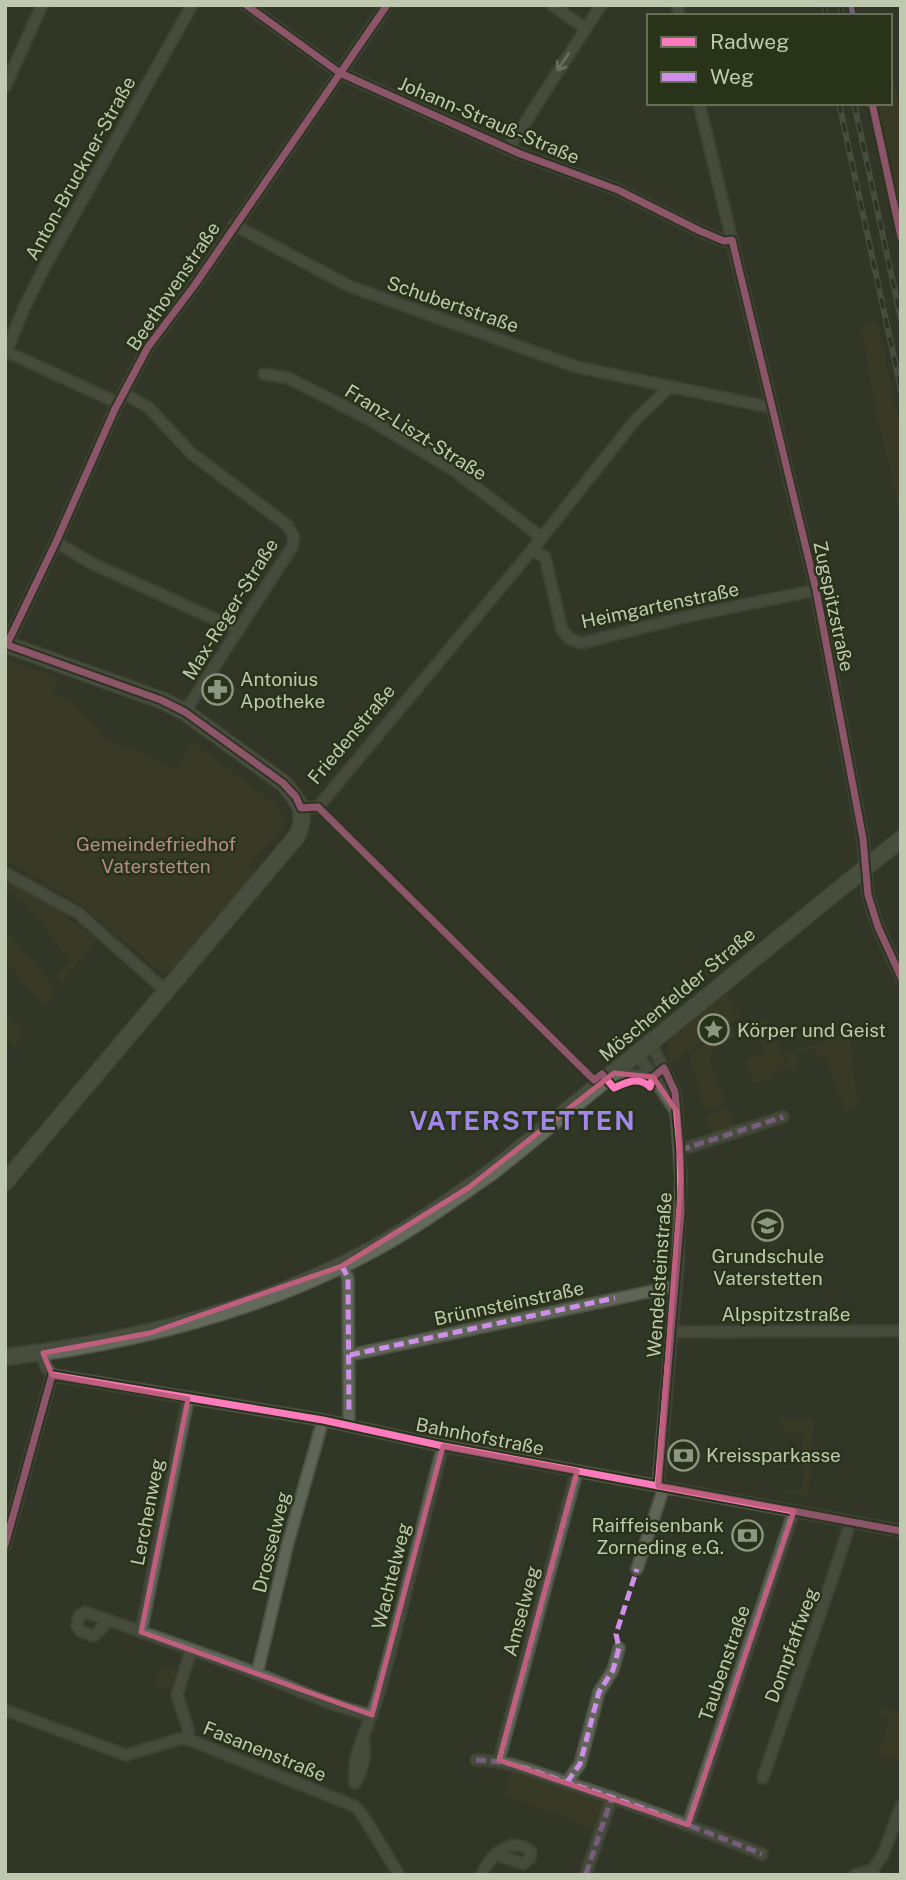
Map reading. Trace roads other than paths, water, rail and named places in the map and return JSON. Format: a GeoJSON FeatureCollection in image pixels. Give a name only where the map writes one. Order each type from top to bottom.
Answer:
{"type":"FeatureCollection","features":[{"type":"Feature","properties":{"kind":"street"},"geometry":{"type":"LineString","coordinates":[[5,87],[42,5]]}},
{"type":"Feature","properties":{"kind":"street","name":"Anton-Bruckner-Straße"},"geometry":{"type":"LineString","coordinates":[[6,351],[44,268],[192,5]]}},
{"type":"Feature","properties":{"kind":"street","name":"Johann-Strauß-Straße"},"geometry":{"type":"LineString","coordinates":[[246,5],[340,73],[508,149],[618,190],[700,232],[724,241],[732,240]]}},
{"type":"Feature","properties":{"kind":"street","name":"Beethovenstraße"},"geometry":{"type":"LineString","coordinates":[[6,644],[56,542],[120,398],[148,347],[194,286],[387,5]]}},
{"type":"Feature","properties":{"kind":"street"},"geometry":{"type":"LineString","coordinates":[[552,5],[585,28]]}},
{"type":"Feature","properties":{"kind":"street"},"geometry":{"type":"LineString","coordinates":[[508,149],[601,5]]}},
{"type":"Feature","properties":{"kind":"street","name":"Zugspitzstraße"},"geometry":{"type":"LineString","coordinates":[[699,105],[816,590],[862,833],[868,895],[878,927],[901,977]]}},
{"type":"Feature","properties":{"kind":"street","name":"Schubertstraße"},"geometry":{"type":"LineString","coordinates":[[234,225],[356,289],[578,367],[671,386]]}},
{"type":"Feature","properties":{"kind":"street"},"geometry":{"type":"LineString","coordinates":[[6,351],[120,398]]}},
{"type":"Feature","properties":{"kind":"street","name":"Franz-Liszt-Straße"},"geometry":{"type":"LineString","coordinates":[[264,374],[288,379],[367,418],[455,471],[541,537]]}},
{"type":"Feature","properties":{"kind":"street"},"geometry":{"type":"LineString","coordinates":[[671,386],[774,408]]}},
{"type":"Feature","properties":{"kind":"street","name":"Friedenstraße"},"geometry":{"type":"LineString","coordinates":[[5,1182],[297,836],[303,823],[301,808],[318,807],[532,550],[635,419],[671,386]]}},
{"type":"Feature","properties":{"kind":"street","name":"Max-Reger-Straße"},"geometry":{"type":"LineString","coordinates":[[120,398],[148,407],[192,454],[287,524],[294,537],[292,547],[185,712]]}},
{"type":"Feature","properties":{"kind":"street"},"geometry":{"type":"LineString","coordinates":[[56,542],[93,564],[239,630]]}},
{"type":"Feature","properties":{"kind":"street","name":"Heimgartenstraße"},"geometry":{"type":"LineString","coordinates":[[532,550],[545,557],[562,630],[570,639],[582,643],[685,617],[816,590]]}},
{"type":"Feature","properties":{"kind":"street"},"geometry":{"type":"LineString","coordinates":[[6,644],[161,700],[185,712],[283,783],[296,797],[301,808]]}},
{"type":"Feature","properties":{"kind":"street","name":"Möschenfelder Straße"},"geometry":{"type":"LineString","coordinates":[[5,1357],[120,1340],[281,1291],[342,1266],[425,1218],[468,1188],[901,839]]}},
{"type":"Feature","properties":{"kind":"street"},"geometry":{"type":"LineString","coordinates":[[5,873],[78,914],[166,991]]}},
{"type":"Feature","properties":{"kind":"street","name":"Wendelsteinstraße"},"geometry":{"type":"LineString","coordinates":[[637,1569],[661,1487],[681,1212],[675,1092],[650,1042]]}},
{"type":"Feature","properties":{"kind":"street","name":"Wendelsteinstraße"},"geometry":{"type":"LineString","coordinates":[[637,1052],[677,1112]]}},
{"type":"Feature","properties":{"kind":"street"},"geometry":{"type":"LineString","coordinates":[[614,1073],[653,1077]]}},
{"type":"Feature","properties":{"kind":"street"},"geometry":{"type":"LineString","coordinates":[[680,1150],[783,1117]]}},
{"type":"Feature","properties":{"kind":"street"},"geometry":{"type":"LineString","coordinates":[[342,1266],[348,1278],[349,1426]]}},
{"type":"Feature","properties":{"kind":"street","name":"Brünnsteinstraße"},"geometry":{"type":"LineString","coordinates":[[350,1355],[676,1286]]}},
{"type":"Feature","properties":{"kind":"street","name":"Alpspitzstraße"},"geometry":{"type":"LineString","coordinates":[[672,1332],[901,1331]]}},
{"type":"Feature","properties":{"kind":"street"},"geometry":{"type":"LineString","coordinates":[[5,1545],[52,1375],[45,1366],[49,1352]]}},
{"type":"Feature","properties":{"kind":"street","name":"Bahnhofstraße"},"geometry":{"type":"LineString","coordinates":[[52,1375],[323,1420],[443,1446],[901,1531]]}},
{"type":"Feature","properties":{"kind":"street","name":"Lerchenweg"},"geometry":{"type":"LineString","coordinates":[[141,1632],[188,1399]]}},
{"type":"Feature","properties":{"kind":"street","name":"Drosselweg"},"geometry":{"type":"LineString","coordinates":[[257,1674],[288,1543],[323,1420]]}},
{"type":"Feature","properties":{"kind":"street","name":"Wachtelweg"},"geometry":{"type":"LineString","coordinates":[[354,1806],[354,1773],[358,1748],[372,1715],[443,1446]]}},
{"type":"Feature","properties":{"kind":"street","name":"Amselweg"},"geometry":{"type":"LineString","coordinates":[[499,1760],[577,1471]]}},
{"type":"Feature","properties":{"kind":"street","name":"Taubenstraße"},"geometry":{"type":"LineString","coordinates":[[688,1825],[794,1511]]}},
{"type":"Feature","properties":{"kind":"street","name":"Dompfaffweg"},"geometry":{"type":"LineString","coordinates":[[763,1778],[800,1667],[832,1584],[850,1523]]}},
{"type":"Feature","properties":{"kind":"street"},"geometry":{"type":"LineString","coordinates":[[106,1619],[328,1702],[372,1715]]}},
{"type":"Feature","properties":{"kind":"street"},"geometry":{"type":"LineString","coordinates":[[567,1782],[580,1764],[599,1692],[613,1670],[619,1648]]}},
{"type":"Feature","properties":{"kind":"street"},"geometry":{"type":"LineString","coordinates":[[188,1739],[188,1729],[177,1695],[191,1650]]}},
{"type":"Feature","properties":{"kind":"street","name":"Fasanenstraße"},"geometry":{"type":"LineString","coordinates":[[5,1710],[126,1755],[188,1739],[354,1806]]}},
{"type":"Feature","properties":{"kind":"street"},"geometry":{"type":"LineString","coordinates":[[476,1760],[499,1760],[567,1782],[762,1854]]}},
{"type":"Feature","properties":{"kind":"street"},"geometry":{"type":"LineString","coordinates":[[587,1874],[612,1797]]}},
{"type":"Feature","properties":{"kind":"street"},"geometry":{"type":"LineString","coordinates":[[354,1806],[362,1814],[398,1875]]}},
{"type":"Feature","properties":{"kind":"street"},"geometry":{"type":"LineString","coordinates":[[855,1875],[862,1871],[873,1874],[901,1806]]}},
{"type":"Feature","properties":{"kind":"street"},"geometry":{"type":"LineString","coordinates":[[482,1875],[486,1864],[496,1854]]}},
{"type":"Feature","properties":{"kind":"railway"},"geometry":{"type":"LineString","coordinates":[[824,5],[826,14]]}},
{"type":"Feature","properties":{"kind":"railway"},"geometry":{"type":"LineString","coordinates":[[840,5],[842,14]]}},
{"type":"Feature","properties":{"kind":"railway"},"geometry":{"type":"LineString","coordinates":[[839,105],[901,390]]}},
{"type":"Feature","properties":{"kind":"railway"},"geometry":{"type":"LineString","coordinates":[[854,105],[901,319]]}},
{"type":"Feature","properties":{"kind":"place","name":"Antonius Apotheke"},"geometry":{"type":"Point","coordinates":[217,690]}},
{"type":"Feature","properties":{"kind":"place","name":"Körper und Geist"},"geometry":{"type":"Point","coordinates":[714,1030]}},
{"type":"Feature","properties":{"kind":"place","name":"Grundschule Vaterstetten"},"geometry":{"type":"Point","coordinates":[768,1225]}},
{"type":"Feature","properties":{"kind":"place","name":"Kreissparkasse"},"geometry":{"type":"Point","coordinates":[683,1455]}},
{"type":"Feature","properties":{"kind":"place","name":"Raiffeisenbank Zorneding e.G."},"geometry":{"type":"Point","coordinates":[747,1536]}},
{"type":"Feature","properties":{"kind":"district","name":"VATERSTETTEN"},"geometry":{"type":"Point","coordinates":[523,1120]}},
{"type":"Feature","properties":{"kind":"park label","name":"Gemeindefriedhof Vaterstetten"},"geometry":{"type":"Point","coordinates":[156,855]}}]}
